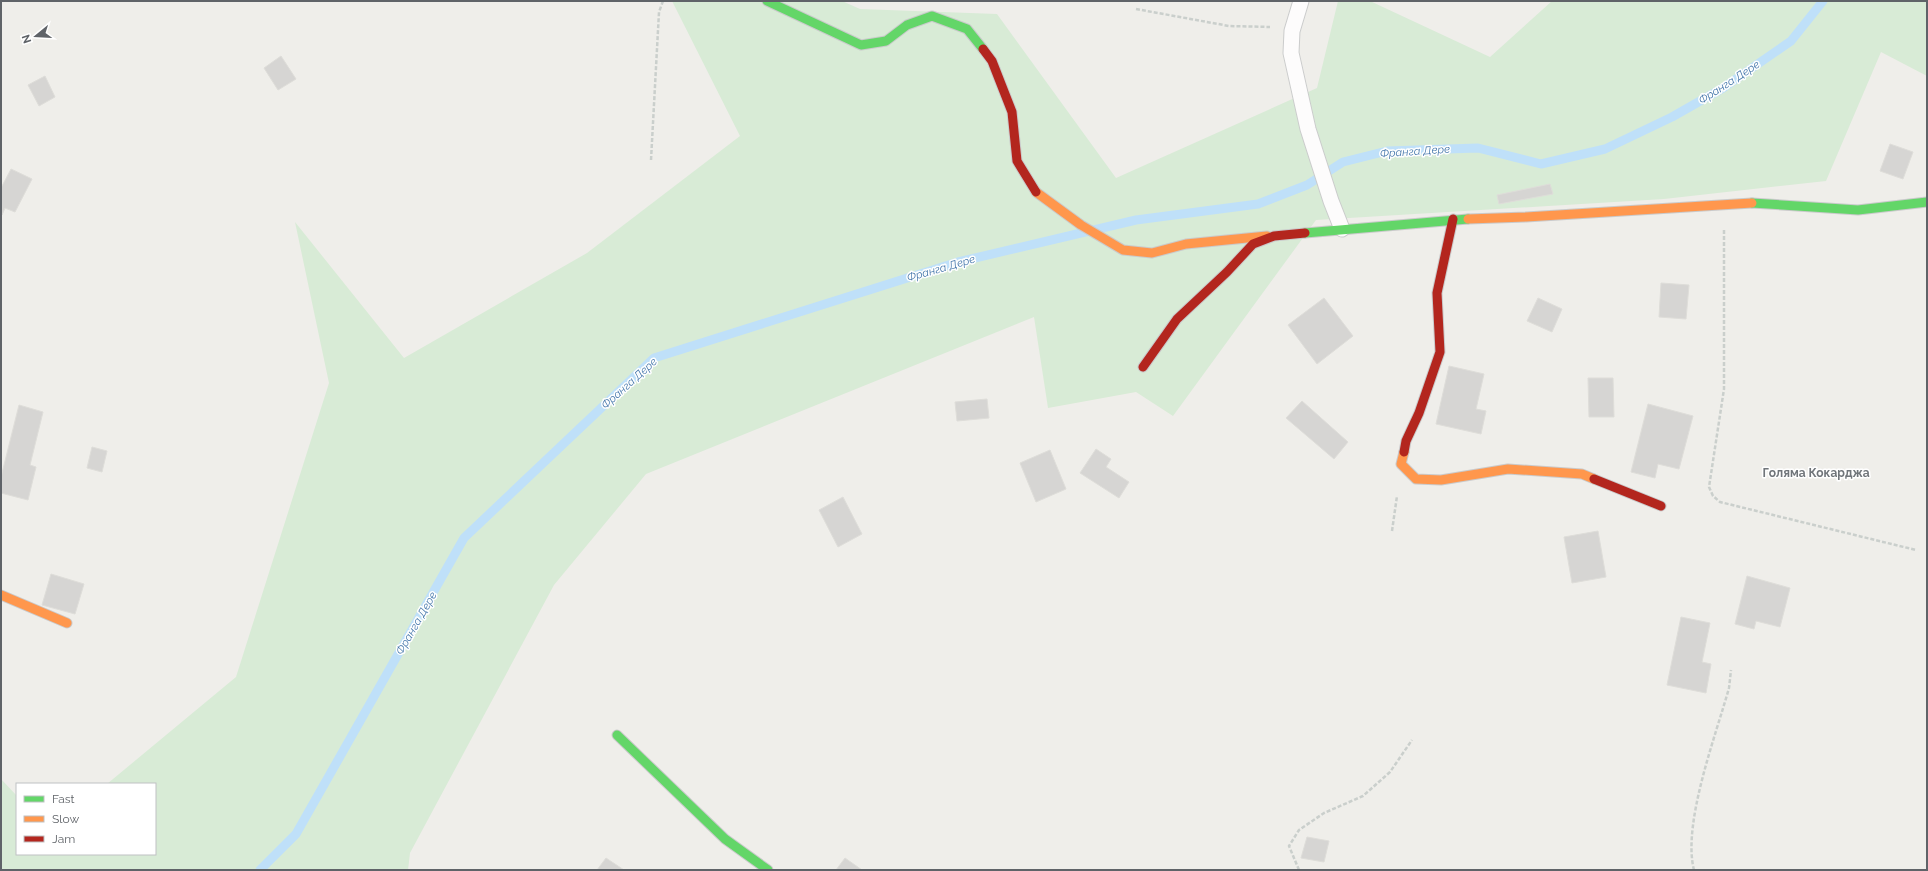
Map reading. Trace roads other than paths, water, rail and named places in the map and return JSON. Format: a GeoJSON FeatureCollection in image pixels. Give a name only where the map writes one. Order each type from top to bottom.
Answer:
{"type":"FeatureCollection","features":[{"type":"Feature","properties":{"kind":"street"},"geometry":{"type":"LineString","coordinates":[[767,1],[861,45],[886,41],[907,25],[932,16],[966,29],[992,61],[1012,112],[1017,161],[1034,191],[1080,225],[1123,250],[1152,253],[1186,244],[1453,219],[1526,217],[1744,203],[1858,210],[1927,202]]}},
{"type":"Feature","properties":{"kind":"street"},"geometry":{"type":"LineString","coordinates":[[1453,219],[1437,293],[1440,352],[1419,413],[1406,441],[1401,464],[1416,478],[1441,480],[1508,469],[1582,474],[1660,506]]}},
{"type":"Feature","properties":{"kind":"street"},"geometry":{"type":"LineString","coordinates":[[1143,367],[1177,319],[1227,272],[1253,244],[1274,236]]}},
{"type":"Feature","properties":{"kind":"street"},"geometry":{"type":"LineString","coordinates":[[1,595],[67,623]]}},
{"type":"Feature","properties":{"kind":"street"},"geometry":{"type":"LineString","coordinates":[[617,735],[725,839],[768,870]]}},
{"type":"Feature","properties":{"kind":"lane"},"geometry":{"type":"LineString","coordinates":[[1301,1],[1292,31],[1290,53],[1315,151],[1327,190],[1342,229]]}},
{"type":"Feature","properties":{"kind":"waterway","name":"Франга Дере"},"geometry":{"type":"LineString","coordinates":[[260,870],[296,834],[464,538],[654,358],[958,262],[1136,220],[1258,204],[1307,185],[1343,162],[1387,151],[1478,148],[1541,164],[1605,149],[1672,117],[1723,88],[1791,41],[1823,1]]}},
{"type":"Feature","properties":{"kind":"district","name":"Голяма Кокарджа"},"geometry":{"type":"Point","coordinates":[1816,473]}}]}
